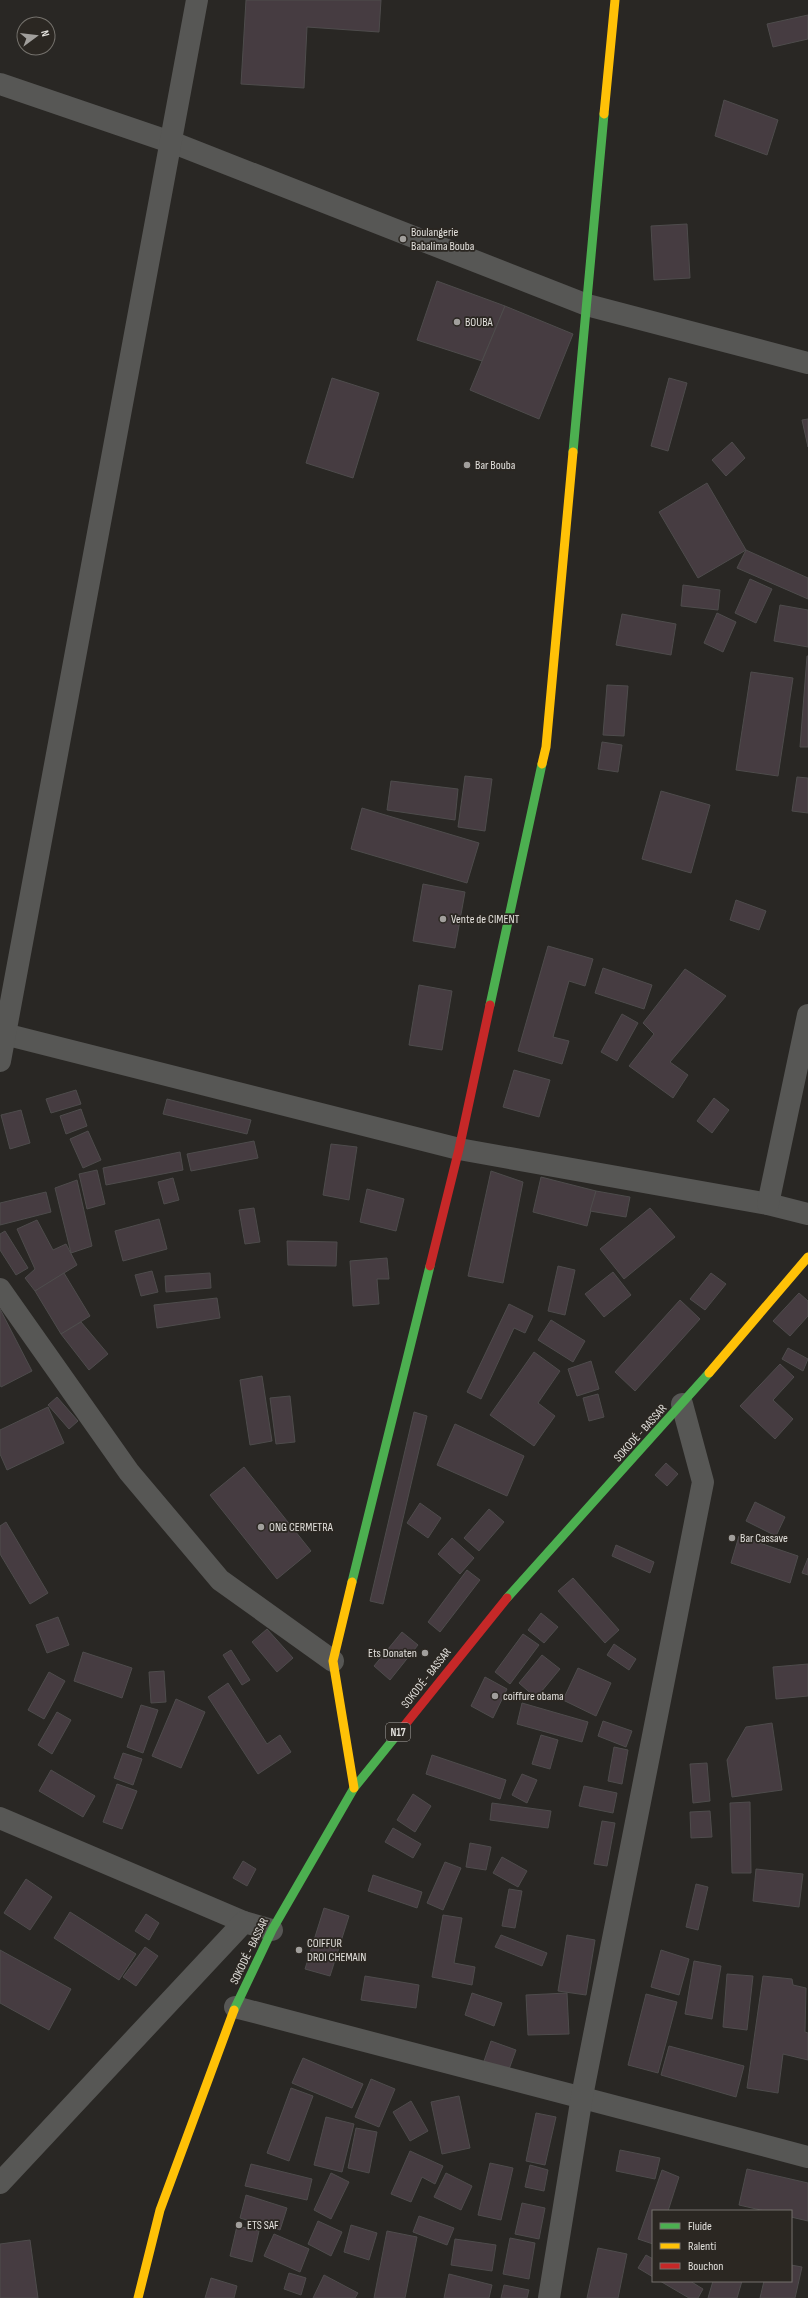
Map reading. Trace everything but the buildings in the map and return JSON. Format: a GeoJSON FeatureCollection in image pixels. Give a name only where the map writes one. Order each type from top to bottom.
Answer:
{"type":"FeatureCollection","features":[{"type":"Feature","properties":{"kind":"street"},"geometry":{"type":"LineString","coordinates":[[0,1061],[3,1034],[197,0]]}},
{"type":"Feature","properties":{"kind":"street"},"geometry":{"type":"LineString","coordinates":[[354,1788],[334,1661],[459,1149],[546,747],[615,0]]}},
{"type":"Feature","properties":{"kind":"street"},"geometry":{"type":"LineString","coordinates":[[0,84],[170,142],[587,305],[808,363]]}},
{"type":"Feature","properties":{"kind":"street"},"geometry":{"type":"LineString","coordinates":[[768,1204],[808,1015]]}},
{"type":"Feature","properties":{"kind":"street"},"geometry":{"type":"LineString","coordinates":[[3,1034],[459,1149],[768,1204],[808,1214]]}},
{"type":"Feature","properties":{"kind":"street","name":"SOKODÉ - BASSAR"},"geometry":{"type":"LineString","coordinates":[[138,2298],[162,2203],[235,2007],[272,1930],[354,1788],[488,1619],[682,1404],[808,1256]]}},
{"type":"Feature","properties":{"kind":"street"},"geometry":{"type":"LineString","coordinates":[[0,1289],[129,1472],[220,1580],[334,1661]]}},
{"type":"Feature","properties":{"kind":"street"},"geometry":{"type":"LineString","coordinates":[[549,2298],[582,2096],[703,1482],[682,1404]]}},
{"type":"Feature","properties":{"kind":"street"},"geometry":{"type":"LineString","coordinates":[[0,1818],[244,1922],[272,1930]]}},
{"type":"Feature","properties":{"kind":"street"},"geometry":{"type":"LineString","coordinates":[[0,2183],[244,1922]]}},
{"type":"Feature","properties":{"kind":"street"},"geometry":{"type":"LineString","coordinates":[[235,2007],[582,2096],[808,2157]]}},
{"type":"Feature","properties":{"kind":"traffic: fast"},"geometry":{"type":"LineString","coordinates":[[573,452],[604,114]]}},
{"type":"Feature","properties":{"kind":"traffic: fast"},"geometry":{"type":"LineString","coordinates":[[490,1005],[542,764]]}},
{"type":"Feature","properties":{"kind":"traffic: fast"},"geometry":{"type":"LineString","coordinates":[[352,1582],[430,1266]]}},
{"type":"Feature","properties":{"kind":"traffic: fast"},"geometry":{"type":"LineString","coordinates":[[507,1598],[709,1373]]}},
{"type":"Feature","properties":{"kind":"traffic: fast"},"geometry":{"type":"LineString","coordinates":[[234,2010],[272,1930],[354,1788],[396,1736]]}},
{"type":"Feature","properties":{"kind":"traffic: slow"},"geometry":{"type":"LineString","coordinates":[[604,114],[615,0]]}},
{"type":"Feature","properties":{"kind":"traffic: slow"},"geometry":{"type":"LineString","coordinates":[[542,764],[546,747],[573,452]]}},
{"type":"Feature","properties":{"kind":"traffic: slow"},"geometry":{"type":"LineString","coordinates":[[709,1373],[808,1257]]}},
{"type":"Feature","properties":{"kind":"traffic: slow"},"geometry":{"type":"LineString","coordinates":[[352,1582],[333,1661],[354,1788]]}},
{"type":"Feature","properties":{"kind":"traffic: slow"},"geometry":{"type":"LineString","coordinates":[[138,2298],[160,2210],[234,2010]]}},
{"type":"Feature","properties":{"kind":"traffic: jam"},"geometry":{"type":"LineString","coordinates":[[430,1266],[459,1149],[490,1005]]}},
{"type":"Feature","properties":{"kind":"traffic: jam"},"geometry":{"type":"LineString","coordinates":[[396,1736],[507,1598]]}},
{"type":"Feature","properties":{"kind":"place","name":"Boulangerie Babalima Bouba"},"geometry":{"type":"Point","coordinates":[403,239]}},
{"type":"Feature","properties":{"kind":"place","name":"BOUBA"},"geometry":{"type":"Point","coordinates":[457,322]}},
{"type":"Feature","properties":{"kind":"place","name":"Bar Bouba"},"geometry":{"type":"Point","coordinates":[467,465]}},
{"type":"Feature","properties":{"kind":"place","name":"Vente de CIMENT"},"geometry":{"type":"Point","coordinates":[443,919]}},
{"type":"Feature","properties":{"kind":"place","name":"ONG CERMETRA"},"geometry":{"type":"Point","coordinates":[261,1527]}},
{"type":"Feature","properties":{"kind":"place","name":"Bar Cassave"},"geometry":{"type":"Point","coordinates":[732,1538]}},
{"type":"Feature","properties":{"kind":"place","name":"Ets Donaten"},"geometry":{"type":"Point","coordinates":[425,1653]}},
{"type":"Feature","properties":{"kind":"place","name":"coiffure obama"},"geometry":{"type":"Point","coordinates":[495,1696]}},
{"type":"Feature","properties":{"kind":"place","name":"COIFFUR DROI CHEMAIN"},"geometry":{"type":"Point","coordinates":[299,1950]}},
{"type":"Feature","properties":{"kind":"place","name":"ETS SAF"},"geometry":{"type":"Point","coordinates":[239,2225]}}]}
